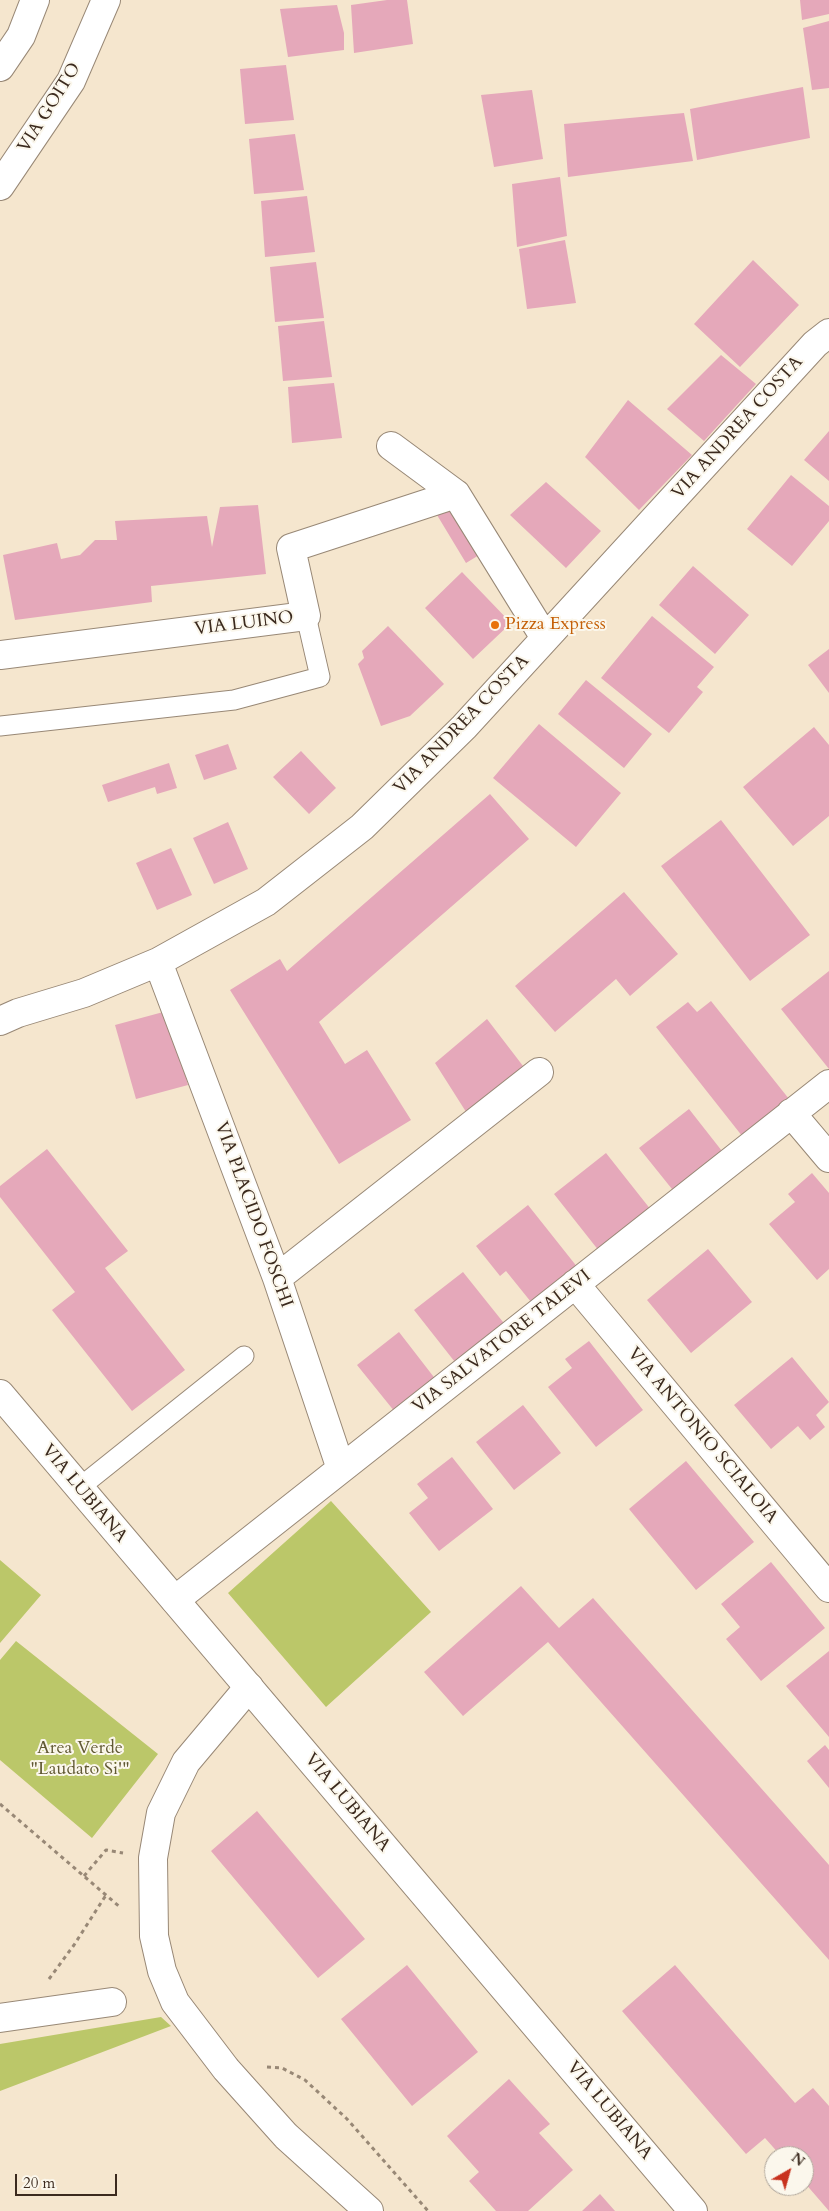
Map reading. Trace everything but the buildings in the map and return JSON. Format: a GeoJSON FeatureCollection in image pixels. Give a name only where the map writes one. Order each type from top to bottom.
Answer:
{"type":"FeatureCollection","features":[{"type":"Feature","properties":{"kind":"street"},"geometry":{"type":"LineString","coordinates":[[0,67],[21,36],[35,0]]}},
{"type":"Feature","properties":{"kind":"street","name":"VIA GOITO"},"geometry":{"type":"LineString","coordinates":[[0,186],[71,81],[106,0]]}},
{"type":"Feature","properties":{"kind":"street","name":"VIA ANDREA COSTA"},"geometry":{"type":"LineString","coordinates":[[6,1016],[84,993],[158,962],[266,902],[362,827],[464,727],[815,344],[829,333]]}},
{"type":"Feature","properties":{"kind":"street"},"geometry":{"type":"LineString","coordinates":[[391,446],[456,494],[546,638]]}},
{"type":"Feature","properties":{"kind":"street","name":"VIA LUINO"},"geometry":{"type":"LineString","coordinates":[[0,654],[306,616],[291,548],[456,494]]}},
{"type":"Feature","properties":{"kind":"street","name":"VIA PLACIDO FOSCHI"},"geometry":{"type":"LineString","coordinates":[[158,962],[277,1278],[341,1469]]}},
{"type":"Feature","properties":{"kind":"street"},"geometry":{"type":"LineString","coordinates":[[277,1278],[539,1072]]}},
{"type":"Feature","properties":{"kind":"street","name":"VIA SALVATORE TALEVI"},"geometry":{"type":"LineString","coordinates":[[175,1600],[829,1084]]}},
{"type":"Feature","properties":{"kind":"street"},"geometry":{"type":"LineString","coordinates":[[791,1113],[829,1158]]}},
{"type":"Feature","properties":{"kind":"street","name":"VIA ANTONIO SCIALOIA"},"geometry":{"type":"LineString","coordinates":[[575,1284],[829,1588]]}},
{"type":"Feature","properties":{"kind":"street","name":"VIA LUBIANA"},"geometry":{"type":"LineString","coordinates":[[0,1394],[693,2211]]}},
{"type":"Feature","properties":{"kind":"street"},"geometry":{"type":"LineString","coordinates":[[249,1687],[186,1762],[161,1814],[153,1858],[154,1936],[162,1971],[176,2002],[226,2069],[286,2136],[369,2211]]}},
{"type":"Feature","properties":{"kind":"street"},"geometry":{"type":"LineString","coordinates":[[0,2018],[112,2002]]}},
{"type":"Feature","properties":{"kind":"lane"},"geometry":{"type":"LineString","coordinates":[[0,726],[234,700],[320,677],[306,616]]}},
{"type":"Feature","properties":{"kind":"lane"},"geometry":{"type":"LineString","coordinates":[[79,1488],[244,1356]]}},
{"type":"Feature","properties":{"kind":"path"},"geometry":{"type":"LineString","coordinates":[[0,1804],[154,1936]]}},
{"type":"Feature","properties":{"kind":"path"},"geometry":{"type":"LineString","coordinates":[[84,1876],[106,1850],[153,1858]]}},
{"type":"Feature","properties":{"kind":"path"},"geometry":{"type":"LineString","coordinates":[[44,1985],[74,1946],[106,1895]]}},
{"type":"Feature","properties":{"kind":"path"},"geometry":{"type":"LineString","coordinates":[[226,2069],[282,2068],[305,2080],[347,2119],[428,2211]]}},
{"type":"Feature","properties":{"kind":"green space"},"geometry":{"type":"Polygon","coordinates":[[[331,1501],[431,1612],[326,1707],[228,1593],[331,1501]]]}},
{"type":"Feature","properties":{"kind":"green space"},"geometry":{"type":"Polygon","coordinates":[[[0,1560],[41,1595],[0,1643],[0,1560]]]}},
{"type":"Feature","properties":{"kind":"green space","name":"Area Verde \"Laudato Si'\""},"geometry":{"type":"Polygon","coordinates":[[[16,1641],[158,1754],[92,1838],[0,1760],[0,1660],[16,1641]]]}},
{"type":"Feature","properties":{"kind":"green space"},"geometry":{"type":"Polygon","coordinates":[[[161,2017],[171,2026],[0,2091],[0,2044],[161,2017]]]}},
{"type":"Feature","properties":{"kind":"place","name":"Pizza Express"},"geometry":{"type":"Point","coordinates":[495,625]}}]}
